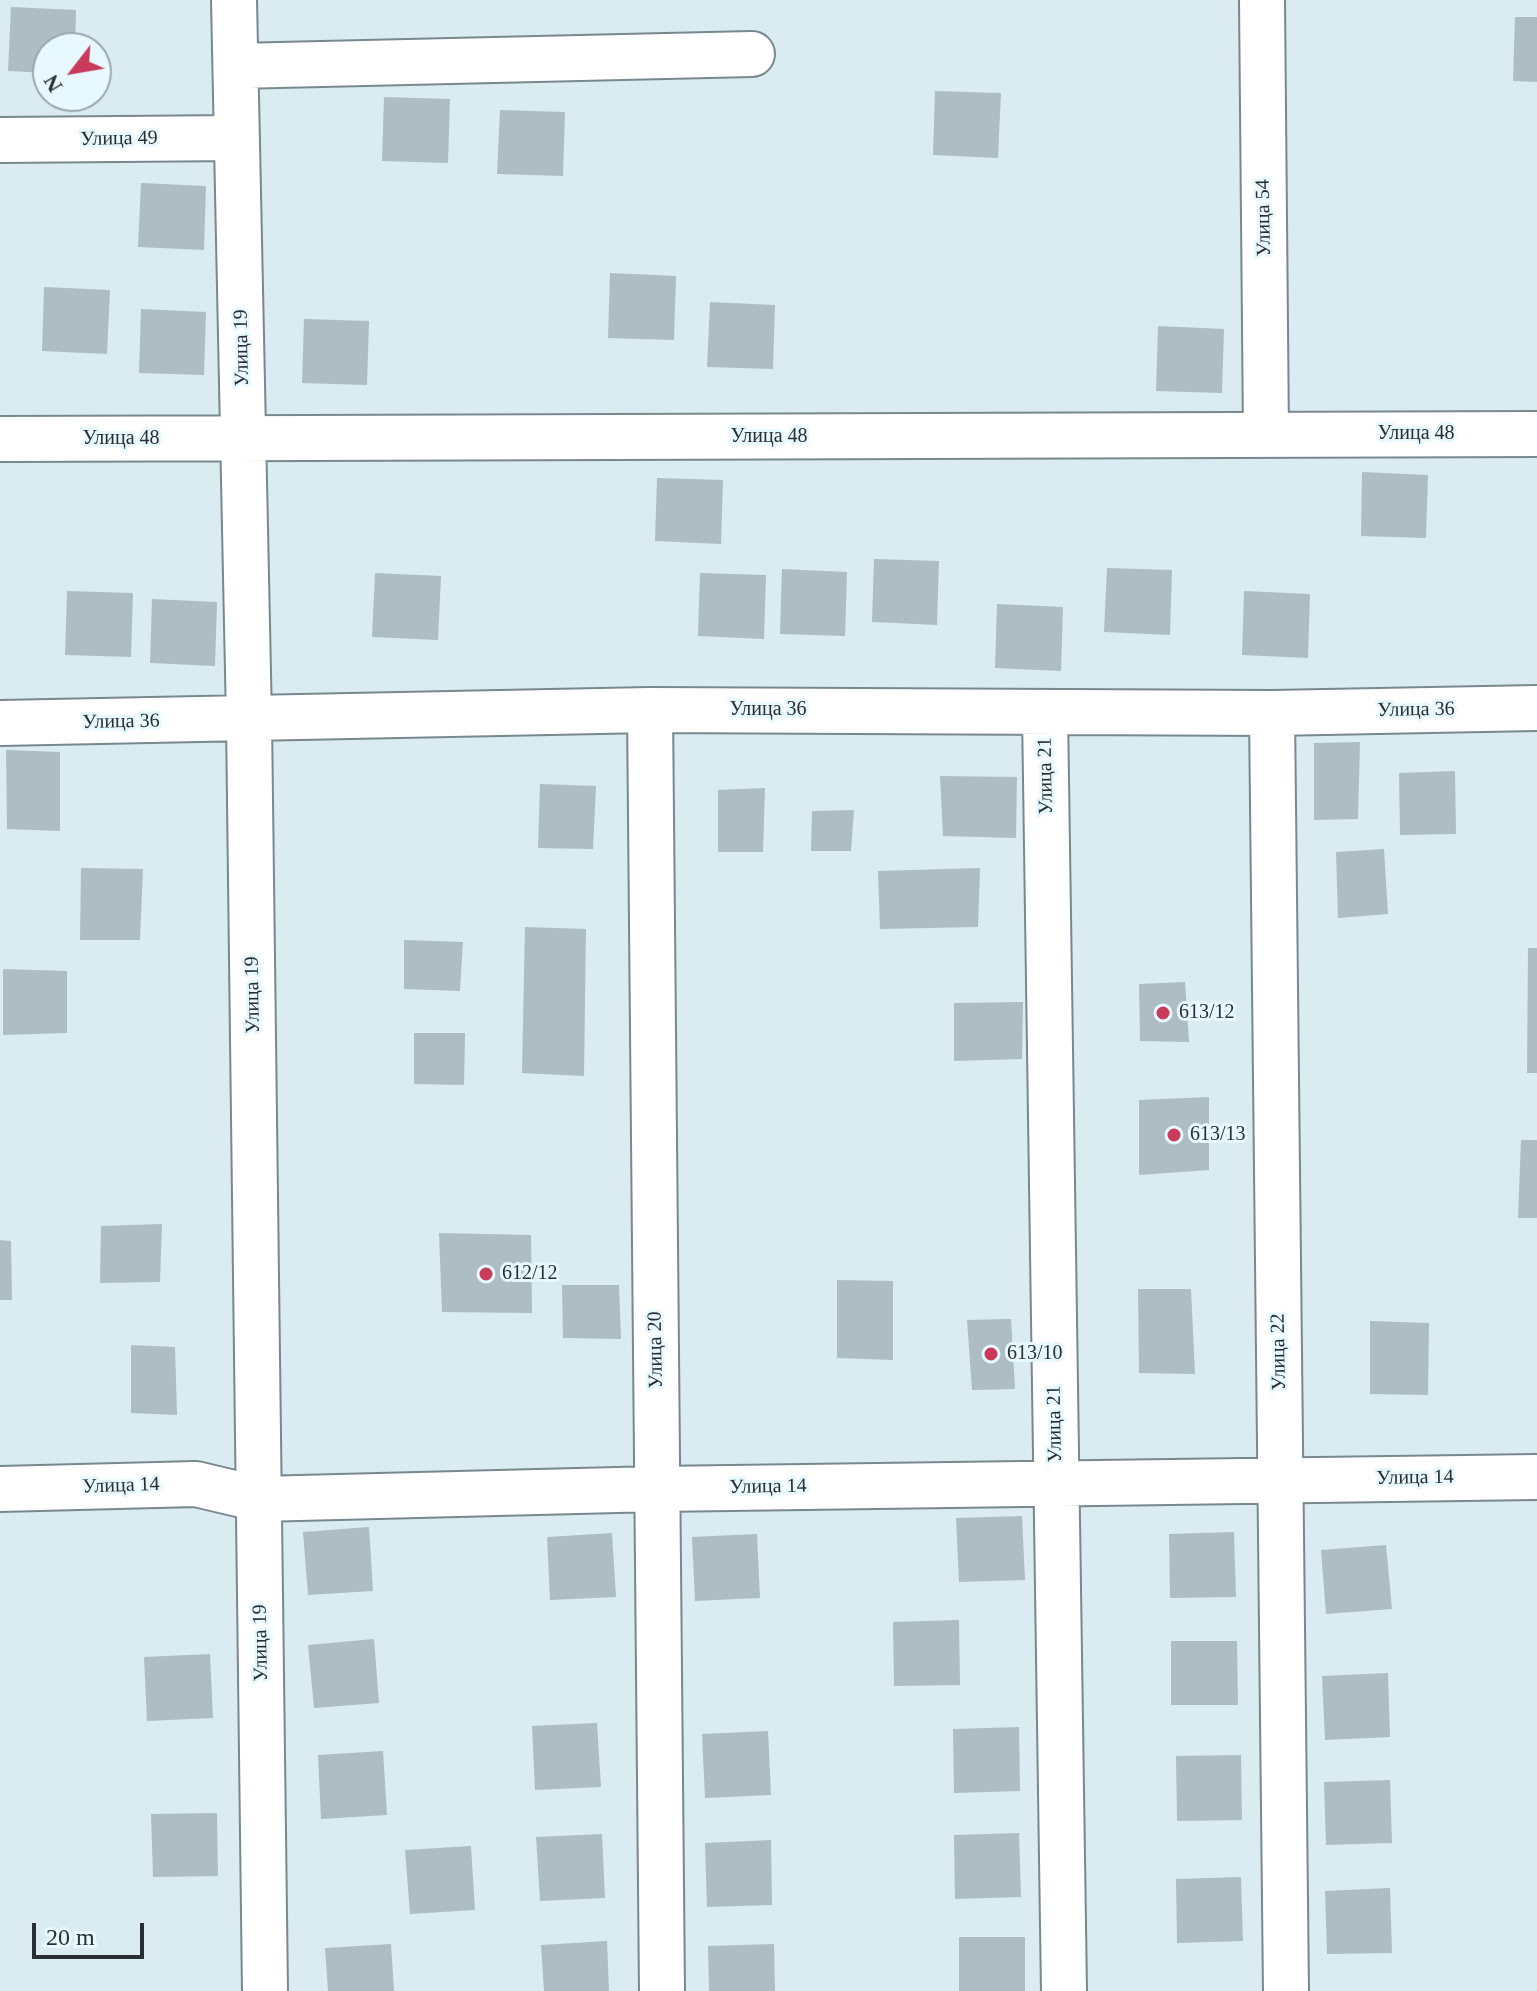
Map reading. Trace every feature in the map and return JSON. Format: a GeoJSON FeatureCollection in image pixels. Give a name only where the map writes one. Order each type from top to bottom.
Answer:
{"type":"FeatureCollection","features":[{"type":"Feature","properties":{"kind":"street","name":"Улица 19"},"geometry":{"type":"LineString","coordinates":[[234,0],[249,720],[265,1991]]}},
{"type":"Feature","properties":{"kind":"street","name":"Улица 54"},"geometry":{"type":"LineString","coordinates":[[1262,0],[1266,435]]}},
{"type":"Feature","properties":{"kind":"street"},"geometry":{"type":"LineString","coordinates":[[236,66],[752,54]]}},
{"type":"Feature","properties":{"kind":"street","name":"Улица 49"},"geometry":{"type":"LineString","coordinates":[[0,140],[237,138]]}},
{"type":"Feature","properties":{"kind":"street","name":"Улица 48"},"geometry":{"type":"LineString","coordinates":[[0,439],[1537,434]]}},
{"type":"Feature","properties":{"kind":"street","name":"Улица 36"},"geometry":{"type":"LineString","coordinates":[[0,723],[650,710],[1272,713],[1537,708]]}},
{"type":"Feature","properties":{"kind":"street","name":"Улица 20"},"geometry":{"type":"LineString","coordinates":[[650,710],[662,1991]]}},
{"type":"Feature","properties":{"kind":"street","name":"Улица 21"},"geometry":{"type":"LineString","coordinates":[[1045,712],[1064,1991]]}},
{"type":"Feature","properties":{"kind":"street","name":"Улица 22"},"geometry":{"type":"LineString","coordinates":[[1272,713],[1286,1991]]}},
{"type":"Feature","properties":{"kind":"street","name":"Улица 14"},"geometry":{"type":"LineString","coordinates":[[0,1489],[196,1484],[259,1499],[1056,1482],[1537,1477]]}},
{"type":"Feature","properties":{"kind":"building"},"geometry":{"type":"Polygon","coordinates":[[[11,7],[76,10],[75,32],[32,32],[32,72],[8,71],[11,7]]]}},
{"type":"Feature","properties":{"kind":"building"},"geometry":{"type":"Polygon","coordinates":[[[1515,17],[1537,17],[1537,82],[1513,81],[1515,17]]]}},
{"type":"Feature","properties":{"kind":"building"},"geometry":{"type":"Polygon","coordinates":[[[935,91],[1001,93],[998,158],[933,155],[935,91]]]}},
{"type":"Feature","properties":{"kind":"building"},"geometry":{"type":"Polygon","coordinates":[[[384,97],[450,99],[448,163],[382,161],[384,97]]]}},
{"type":"Feature","properties":{"kind":"building"},"geometry":{"type":"Polygon","coordinates":[[[500,110],[565,112],[563,176],[497,174],[500,110]]]}},
{"type":"Feature","properties":{"kind":"building"},"geometry":{"type":"Polygon","coordinates":[[[141,183],[206,186],[204,250],[138,247],[141,183]]]}},
{"type":"Feature","properties":{"kind":"building"},"geometry":{"type":"Polygon","coordinates":[[[610,273],[676,276],[674,340],[608,338],[610,273]]]}},
{"type":"Feature","properties":{"kind":"building"},"geometry":{"type":"Polygon","coordinates":[[[44,287],[110,290],[107,354],[42,351],[44,287]]]}},
{"type":"Feature","properties":{"kind":"building"},"geometry":{"type":"Polygon","coordinates":[[[710,302],[775,305],[773,369],[707,367],[710,302]]]}},
{"type":"Feature","properties":{"kind":"building"},"geometry":{"type":"Polygon","coordinates":[[[141,309],[206,312],[204,375],[139,373],[141,309]]]}},
{"type":"Feature","properties":{"kind":"building"},"geometry":{"type":"Polygon","coordinates":[[[304,319],[369,321],[367,385],[302,383],[304,319]]]}},
{"type":"Feature","properties":{"kind":"building"},"geometry":{"type":"Polygon","coordinates":[[[1158,326],[1224,329],[1222,393],[1156,391],[1158,326]]]}},
{"type":"Feature","properties":{"kind":"building"},"geometry":{"type":"Polygon","coordinates":[[[1362,472],[1428,475],[1426,538],[1361,536],[1362,472]]]}},
{"type":"Feature","properties":{"kind":"building"},"geometry":{"type":"Polygon","coordinates":[[[657,478],[723,480],[721,544],[655,541],[657,478]]]}},
{"type":"Feature","properties":{"kind":"building"},"geometry":{"type":"Polygon","coordinates":[[[874,559],[939,561],[937,625],[872,622],[874,559]]]}},
{"type":"Feature","properties":{"kind":"building"},"geometry":{"type":"Polygon","coordinates":[[[1107,568],[1172,570],[1170,635],[1104,632],[1107,568]]]}},
{"type":"Feature","properties":{"kind":"building"},"geometry":{"type":"Polygon","coordinates":[[[782,569],[847,572],[845,636],[780,634],[782,569]]]}},
{"type":"Feature","properties":{"kind":"building"},"geometry":{"type":"Polygon","coordinates":[[[375,573],[441,576],[438,640],[372,637],[375,573]]]}},
{"type":"Feature","properties":{"kind":"building"},"geometry":{"type":"Polygon","coordinates":[[[700,573],[766,575],[764,639],[698,636],[700,573]]]}},
{"type":"Feature","properties":{"kind":"building"},"geometry":{"type":"Polygon","coordinates":[[[67,591],[133,593],[131,657],[65,655],[67,591]]]}},
{"type":"Feature","properties":{"kind":"building"},"geometry":{"type":"Polygon","coordinates":[[[1244,591],[1310,594],[1308,658],[1242,655],[1244,591]]]}},
{"type":"Feature","properties":{"kind":"building"},"geometry":{"type":"Polygon","coordinates":[[[152,599],[217,602],[215,666],[150,663],[152,599]]]}},
{"type":"Feature","properties":{"kind":"building"},"geometry":{"type":"Polygon","coordinates":[[[997,604],[1063,607],[1061,671],[995,668],[997,604]]]}},
{"type":"Feature","properties":{"kind":"building"},"geometry":{"type":"Polygon","coordinates":[[[1360,742],[1358,819],[1314,820],[1314,743],[1360,742]]]}},
{"type":"Feature","properties":{"kind":"building"},"geometry":{"type":"Polygon","coordinates":[[[6,750],[60,752],[60,831],[7,829],[6,750]]]}},
{"type":"Feature","properties":{"kind":"building"},"geometry":{"type":"Polygon","coordinates":[[[1455,771],[1456,834],[1400,835],[1399,773],[1455,771]]]}},
{"type":"Feature","properties":{"kind":"building"},"geometry":{"type":"Polygon","coordinates":[[[940,776],[1017,777],[1016,838],[943,836],[940,776]]]}},
{"type":"Feature","properties":{"kind":"building"},"geometry":{"type":"Polygon","coordinates":[[[540,784],[596,786],[593,849],[538,848],[540,784]]]}},
{"type":"Feature","properties":{"kind":"building"},"geometry":{"type":"Polygon","coordinates":[[[765,788],[763,852],[718,852],[718,790],[765,788]]]}},
{"type":"Feature","properties":{"kind":"building"},"geometry":{"type":"Polygon","coordinates":[[[854,810],[851,851],[811,851],[812,811],[854,810]]]}},
{"type":"Feature","properties":{"kind":"building"},"geometry":{"type":"Polygon","coordinates":[[[1384,849],[1388,914],[1338,918],[1336,852],[1384,849]]]}},
{"type":"Feature","properties":{"kind":"building"},"geometry":{"type":"Polygon","coordinates":[[[81,868],[143,869],[140,940],[80,940],[81,868]]]}},
{"type":"Feature","properties":{"kind":"building"},"geometry":{"type":"Polygon","coordinates":[[[980,868],[978,927],[880,929],[878,871],[980,868]]]}},
{"type":"Feature","properties":{"kind":"building"},"geometry":{"type":"Polygon","coordinates":[[[525,927],[586,929],[584,1076],[522,1073],[525,927]]]}},
{"type":"Feature","properties":{"kind":"building"},"geometry":{"type":"Polygon","coordinates":[[[404,940],[463,942],[460,991],[404,989],[404,940]]]}},
{"type":"Feature","properties":{"kind":"building"},"geometry":{"type":"Polygon","coordinates":[[[1528,948],[1537,948],[1537,1073],[1527,1073],[1528,948]]]}},
{"type":"Feature","properties":{"kind":"building"},"geometry":{"type":"Polygon","coordinates":[[[3,969],[67,971],[67,1033],[3,1035],[3,969]]]}},
{"type":"Feature","properties":{"kind":"building","name":"613/12"},"geometry":{"type":"Polygon","coordinates":[[[1185,982],[1189,1042],[1140,1041],[1139,984],[1185,982]]]}},
{"type":"Feature","properties":{"kind":"building"},"geometry":{"type":"Polygon","coordinates":[[[1023,1002],[1022,1059],[954,1061],[954,1003],[1023,1002]]]}},
{"type":"Feature","properties":{"kind":"building"},"geometry":{"type":"Polygon","coordinates":[[[414,1033],[465,1033],[464,1085],[414,1084],[414,1033]]]}},
{"type":"Feature","properties":{"kind":"building","name":"613/13"},"geometry":{"type":"Polygon","coordinates":[[[1209,1097],[1209,1170],[1139,1175],[1139,1100],[1209,1097]]]}},
{"type":"Feature","properties":{"kind":"building"},"geometry":{"type":"Polygon","coordinates":[[[1521,1140],[1537,1140],[1537,1218],[1518,1218],[1521,1140]]]}},
{"type":"Feature","properties":{"kind":"building"},"geometry":{"type":"Polygon","coordinates":[[[162,1224],[160,1282],[100,1283],[101,1226],[162,1224]]]}},
{"type":"Feature","properties":{"kind":"building","name":"612/12"},"geometry":{"type":"Polygon","coordinates":[[[439,1233],[531,1235],[532,1313],[442,1312],[439,1233]]]}},
{"type":"Feature","properties":{"kind":"building"},"geometry":{"type":"Polygon","coordinates":[[[0,1240],[11,1241],[12,1300],[0,1300],[0,1240]]]}},
{"type":"Feature","properties":{"kind":"building"},"geometry":{"type":"Polygon","coordinates":[[[837,1280],[893,1281],[893,1360],[837,1358],[837,1280]]]}},
{"type":"Feature","properties":{"kind":"building"},"geometry":{"type":"Polygon","coordinates":[[[562,1285],[619,1285],[621,1339],[563,1338],[562,1285]]]}},
{"type":"Feature","properties":{"kind":"building"},"geometry":{"type":"Polygon","coordinates":[[[1138,1289],[1191,1289],[1195,1374],[1139,1373],[1138,1289]]]}},
{"type":"Feature","properties":{"kind":"building","name":"613/10"},"geometry":{"type":"Polygon","coordinates":[[[1011,1319],[1015,1389],[972,1390],[967,1320],[1011,1319]]]}},
{"type":"Feature","properties":{"kind":"building"},"geometry":{"type":"Polygon","coordinates":[[[1370,1321],[1429,1323],[1428,1395],[1370,1394],[1370,1321]]]}},
{"type":"Feature","properties":{"kind":"building"},"geometry":{"type":"Polygon","coordinates":[[[131,1345],[175,1347],[177,1415],[131,1413],[131,1345]]]}},
{"type":"Feature","properties":{"kind":"building"},"geometry":{"type":"Polygon","coordinates":[[[1022,1516],[1025,1580],[959,1582],[956,1518],[1022,1516]]]}},
{"type":"Feature","properties":{"kind":"building"},"geometry":{"type":"Polygon","coordinates":[[[369,1527],[373,1591],[308,1595],[303,1532],[369,1527]]]}},
{"type":"Feature","properties":{"kind":"building"},"geometry":{"type":"Polygon","coordinates":[[[1234,1532],[1236,1597],[1170,1598],[1169,1534],[1234,1532]]]}},
{"type":"Feature","properties":{"kind":"building"},"geometry":{"type":"Polygon","coordinates":[[[612,1533],[616,1597],[550,1600],[547,1537],[612,1533]]]}},
{"type":"Feature","properties":{"kind":"building"},"geometry":{"type":"Polygon","coordinates":[[[757,1534],[760,1598],[695,1601],[692,1537],[757,1534]]]}},
{"type":"Feature","properties":{"kind":"building"},"geometry":{"type":"Polygon","coordinates":[[[1386,1545],[1392,1609],[1326,1614],[1321,1550],[1386,1545]]]}},
{"type":"Feature","properties":{"kind":"building"},"geometry":{"type":"Polygon","coordinates":[[[959,1620],[960,1685],[894,1686],[893,1622],[959,1620]]]}},
{"type":"Feature","properties":{"kind":"building"},"geometry":{"type":"Polygon","coordinates":[[[374,1639],[379,1703],[314,1708],[308,1645],[374,1639]]]}},
{"type":"Feature","properties":{"kind":"building"},"geometry":{"type":"Polygon","coordinates":[[[1171,1641],[1237,1641],[1238,1705],[1171,1705],[1171,1641]]]}},
{"type":"Feature","properties":{"kind":"building"},"geometry":{"type":"Polygon","coordinates":[[[210,1654],[213,1718],[147,1721],[144,1657],[210,1654]]]}},
{"type":"Feature","properties":{"kind":"building"},"geometry":{"type":"Polygon","coordinates":[[[1388,1673],[1390,1737],[1325,1740],[1322,1676],[1388,1673]]]}},
{"type":"Feature","properties":{"kind":"building"},"geometry":{"type":"Polygon","coordinates":[[[597,1723],[601,1787],[535,1790],[532,1726],[597,1723]]]}},
{"type":"Feature","properties":{"kind":"building"},"geometry":{"type":"Polygon","coordinates":[[[1019,1727],[1020,1791],[954,1793],[953,1729],[1019,1727]]]}},
{"type":"Feature","properties":{"kind":"building"},"geometry":{"type":"Polygon","coordinates":[[[768,1731],[771,1795],[705,1798],[702,1734],[768,1731]]]}},
{"type":"Feature","properties":{"kind":"building"},"geometry":{"type":"Polygon","coordinates":[[[383,1751],[387,1815],[321,1819],[318,1755],[383,1751]]]}},
{"type":"Feature","properties":{"kind":"building"},"geometry":{"type":"Polygon","coordinates":[[[1241,1755],[1242,1820],[1177,1821],[1176,1756],[1241,1755]]]}},
{"type":"Feature","properties":{"kind":"building"},"geometry":{"type":"Polygon","coordinates":[[[1390,1780],[1392,1843],[1326,1845],[1324,1782],[1390,1780]]]}},
{"type":"Feature","properties":{"kind":"building"},"geometry":{"type":"Polygon","coordinates":[[[217,1813],[218,1876],[153,1877],[151,1814],[217,1813]]]}},
{"type":"Feature","properties":{"kind":"building"},"geometry":{"type":"Polygon","coordinates":[[[1019,1833],[1021,1897],[955,1899],[954,1835],[1019,1833]]]}},
{"type":"Feature","properties":{"kind":"building"},"geometry":{"type":"Polygon","coordinates":[[[602,1834],[605,1898],[540,1901],[536,1837],[602,1834]]]}},
{"type":"Feature","properties":{"kind":"building"},"geometry":{"type":"Polygon","coordinates":[[[771,1840],[772,1905],[707,1907],[705,1843],[771,1840]]]}},
{"type":"Feature","properties":{"kind":"building"},"geometry":{"type":"Polygon","coordinates":[[[471,1846],[475,1910],[410,1914],[405,1850],[471,1846]]]}},
{"type":"Feature","properties":{"kind":"building"},"geometry":{"type":"Polygon","coordinates":[[[1241,1877],[1243,1941],[1177,1943],[1176,1879],[1241,1877]]]}},
{"type":"Feature","properties":{"kind":"building"},"geometry":{"type":"Polygon","coordinates":[[[1390,1888],[1392,1953],[1327,1954],[1325,1891],[1390,1888]]]}},
{"type":"Feature","properties":{"kind":"building"},"geometry":{"type":"Polygon","coordinates":[[[959,1937],[1025,1937],[1025,1991],[959,1991],[959,1937]]]}},
{"type":"Feature","properties":{"kind":"building"},"geometry":{"type":"Polygon","coordinates":[[[607,1941],[609,1991],[544,1991],[541,1945],[607,1941]]]}},
{"type":"Feature","properties":{"kind":"building"},"geometry":{"type":"Polygon","coordinates":[[[391,1944],[394,1991],[328,1991],[325,1948],[391,1944]]]}},
{"type":"Feature","properties":{"kind":"building"},"geometry":{"type":"Polygon","coordinates":[[[774,1944],[775,1991],[709,1991],[708,1946],[774,1944]]]}},
{"type":"Feature","properties":{"kind":"place","name":"613/12"},"geometry":{"type":"Point","coordinates":[1163,1013]}},
{"type":"Feature","properties":{"kind":"place","name":"613/13"},"geometry":{"type":"Point","coordinates":[1174,1135]}},
{"type":"Feature","properties":{"kind":"place","name":"612/12"},"geometry":{"type":"Point","coordinates":[486,1274]}},
{"type":"Feature","properties":{"kind":"place","name":"613/10"},"geometry":{"type":"Point","coordinates":[991,1354]}}]}
